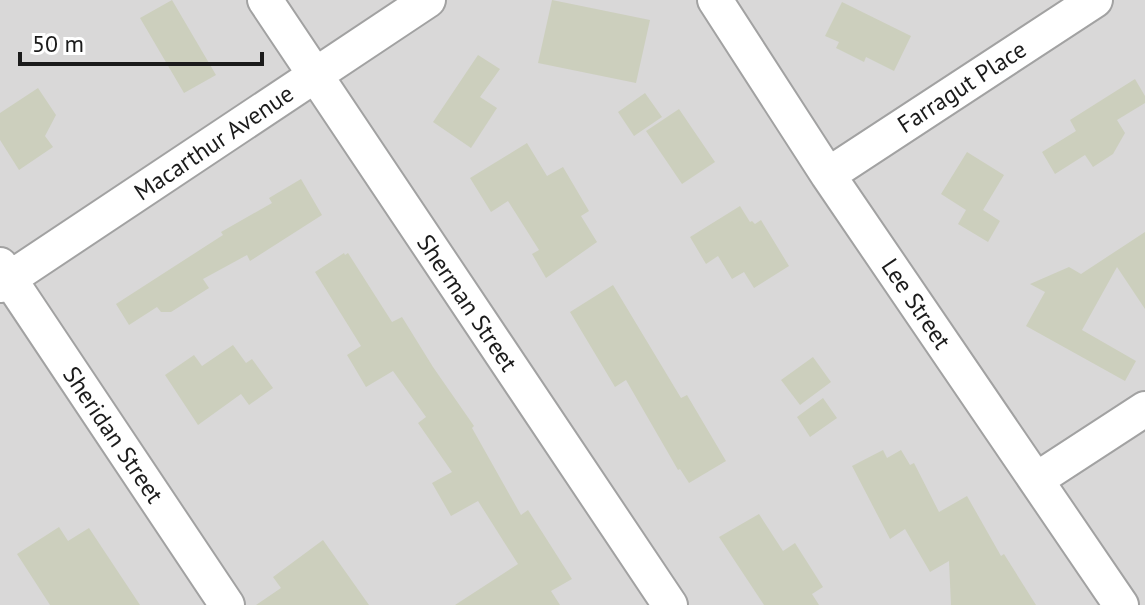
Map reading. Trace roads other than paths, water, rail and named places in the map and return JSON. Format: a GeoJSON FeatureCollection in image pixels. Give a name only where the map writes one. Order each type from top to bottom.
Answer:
{"type":"FeatureCollection","features":[{"type":"Feature","properties":{"kind":"street","name":"Sherman Street"},"geometry":{"type":"LineString","coordinates":[[265,0],[670,605]]}},
{"type":"Feature","properties":{"kind":"street","name":"Macarthur Avenue"},"geometry":{"type":"LineString","coordinates":[[3,276],[428,0]]}},
{"type":"Feature","properties":{"kind":"street","name":"Lee Street"},"geometry":{"type":"LineString","coordinates":[[715,0],[828,175],[1121,605]]}},
{"type":"Feature","properties":{"kind":"street","name":"Farragut Place"},"geometry":{"type":"LineString","coordinates":[[828,175],[1095,0]]}},
{"type":"Feature","properties":{"kind":"street","name":"Sheridan Street"},"geometry":{"type":"LineString","coordinates":[[3,276],[227,605]]}},
{"type":"Feature","properties":{"kind":"street"},"geometry":{"type":"LineString","coordinates":[[1036,480],[1145,409]]}}]}
